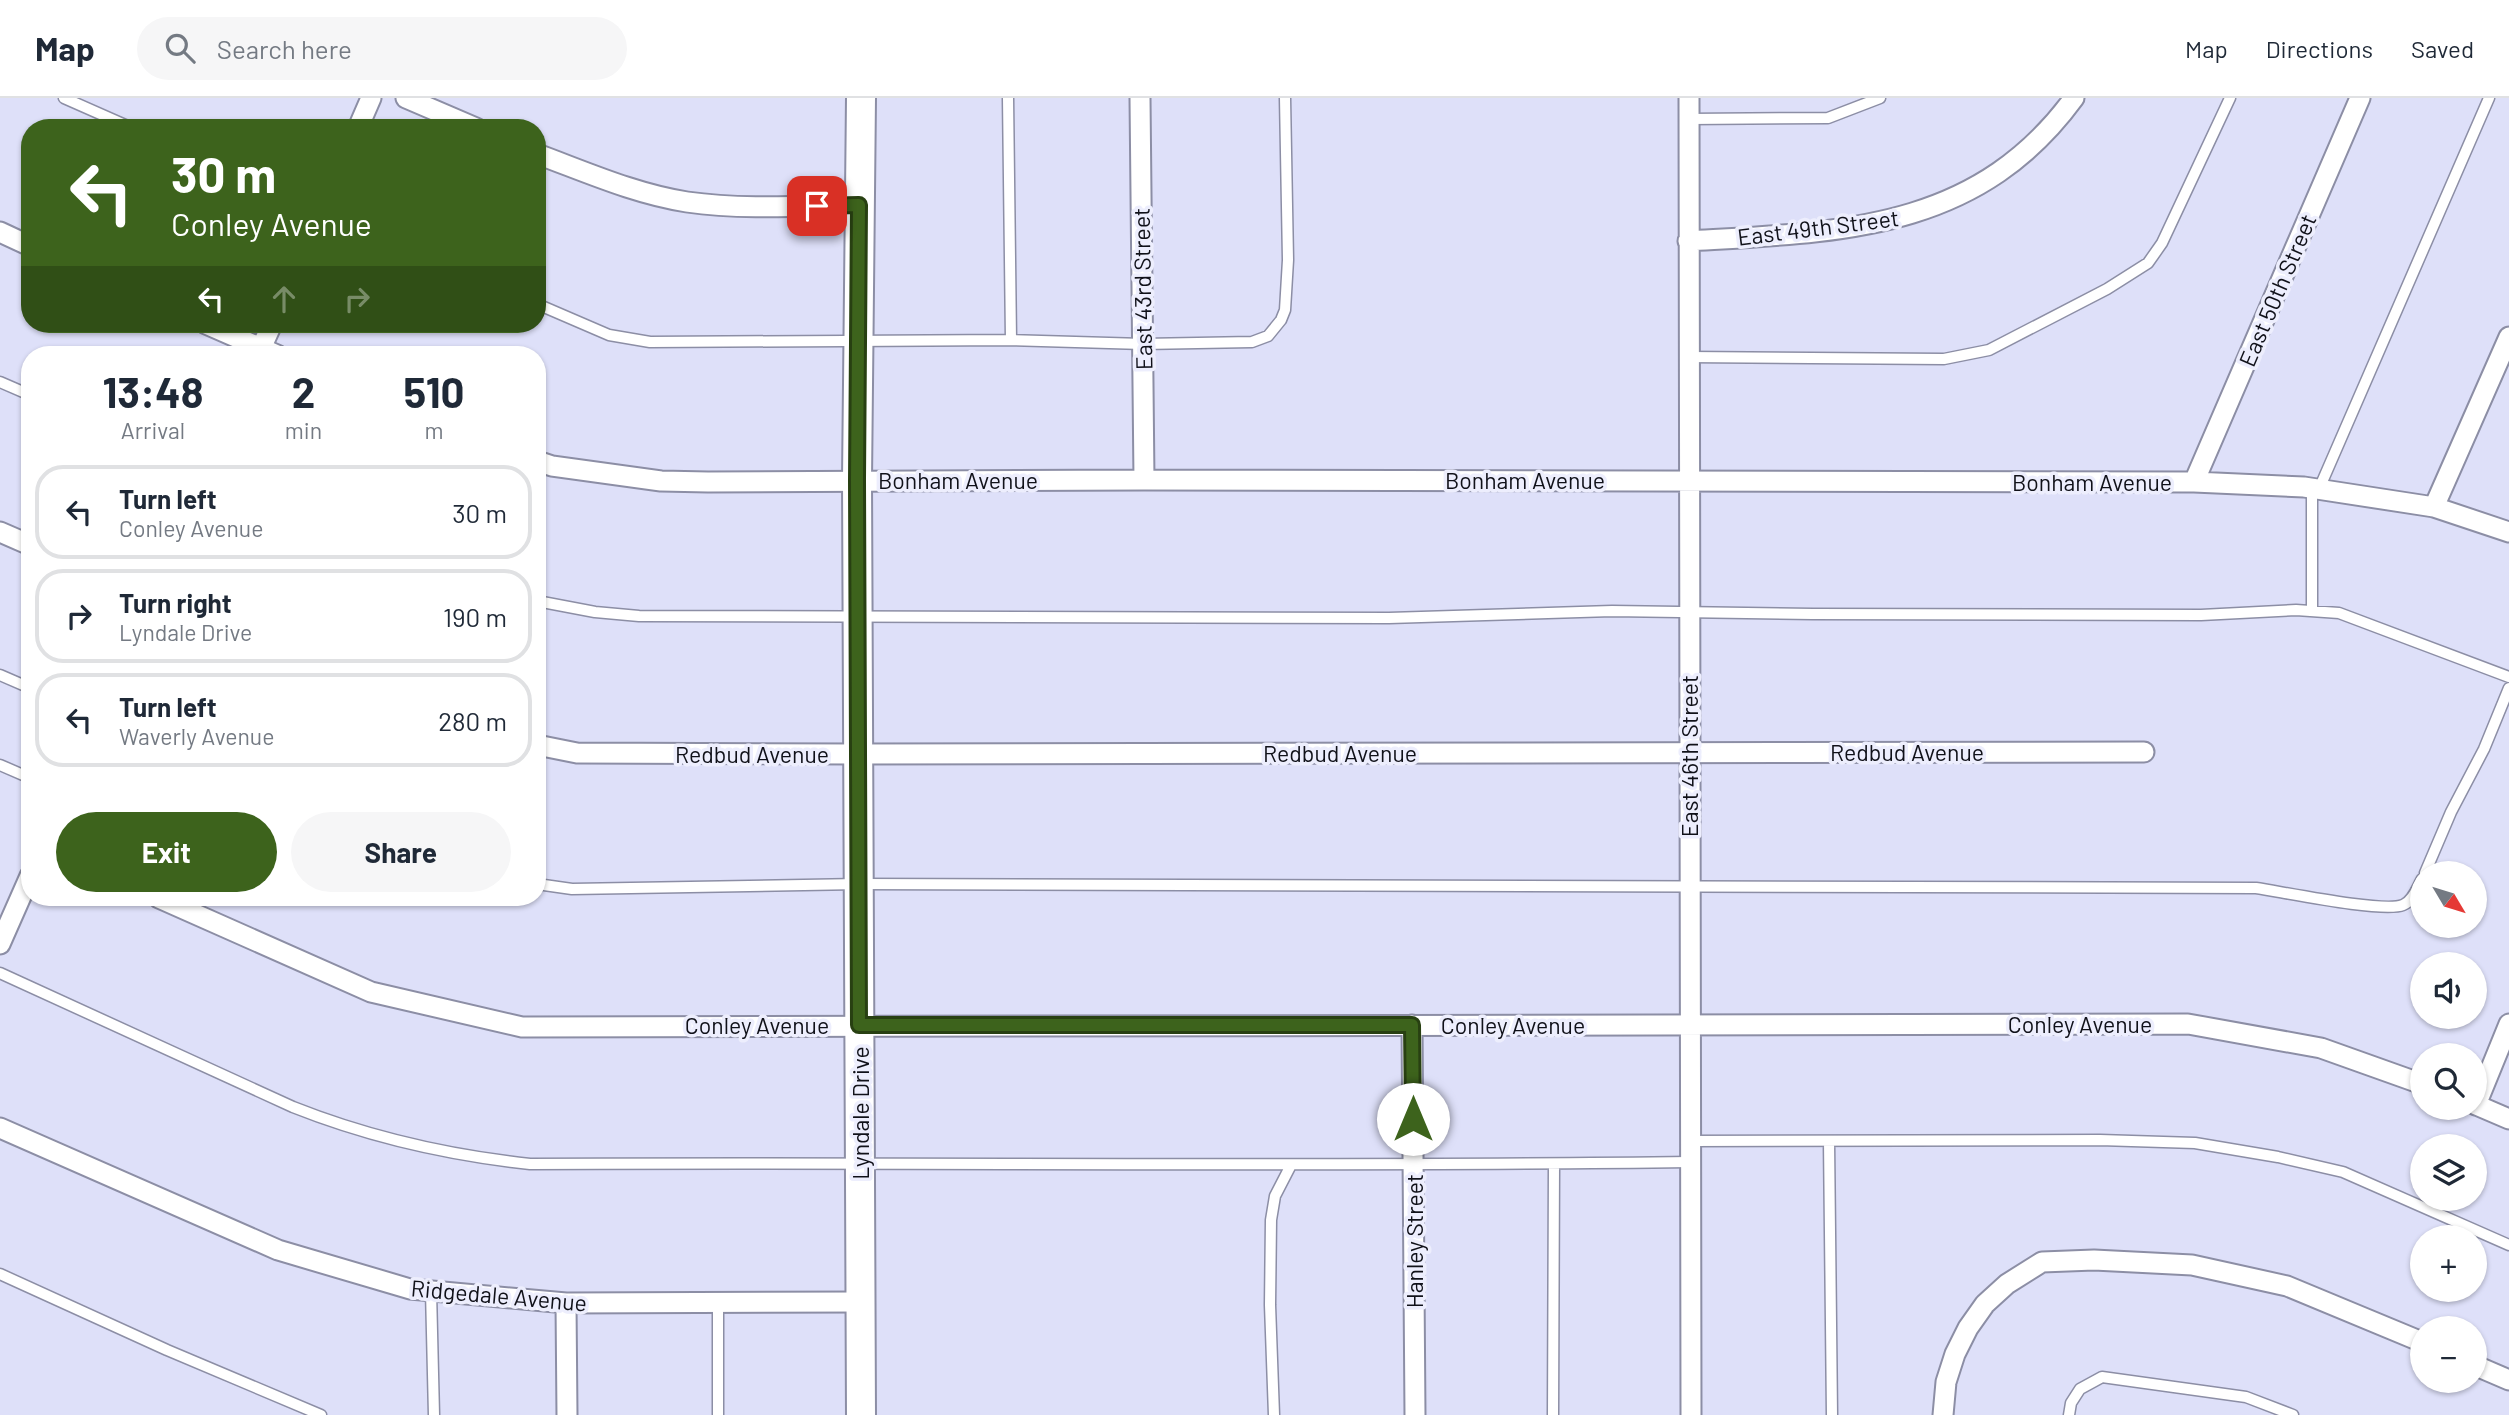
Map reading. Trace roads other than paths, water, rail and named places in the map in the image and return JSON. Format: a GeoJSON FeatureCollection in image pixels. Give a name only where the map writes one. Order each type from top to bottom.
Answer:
{"type":"FeatureCollection","features":[{"type":"Feature","properties":{"kind":"street"},"geometry":{"type":"LineString","coordinates":[[362,119],[371,98]]}},
{"type":"Feature","properties":{"kind":"street"},"geometry":{"type":"LineString","coordinates":[[406,98],[455,119]]}},
{"type":"Feature","properties":{"kind":"street","name":"Lyndale Drive"},"geometry":{"type":"LineString","coordinates":[[861,98],[857,480],[861,1415]]}},
{"type":"Feature","properties":{"kind":"street","name":"East 43rd Street"},"geometry":{"type":"LineString","coordinates":[[1140,98],[1144,480]]}},
{"type":"Feature","properties":{"kind":"street","name":"East 46th Street"},"geometry":{"type":"LineString","coordinates":[[1689,98],[1691,1415]]}},
{"type":"Feature","properties":{"kind":"street","name":"East 49th Street"},"geometry":{"type":"LineString","coordinates":[[1688,241],[1854,227],[1906,216],[1948,202],[1983,183],[2014,161],[2043,135],[2074,98]]}},
{"type":"Feature","properties":{"kind":"street","name":"East 50th Street"},"geometry":{"type":"LineString","coordinates":[[2194,482],[2360,98]]}},
{"type":"Feature","properties":{"kind":"street"},"geometry":{"type":"LineString","coordinates":[[546,157],[605,180],[685,201],[731,206],[859,205]]}},
{"type":"Feature","properties":{"kind":"street"},"geometry":{"type":"LineString","coordinates":[[0,232],[21,242]]}},
{"type":"Feature","properties":{"kind":"street"},"geometry":{"type":"LineString","coordinates":[[225,333],[252,346]]}},
{"type":"Feature","properties":{"kind":"street"},"geometry":{"type":"LineString","coordinates":[[2434,507],[2509,338]]}},
{"type":"Feature","properties":{"kind":"street","name":"Bonham Avenue"},"geometry":{"type":"LineString","coordinates":[[546,464],[661,481],[2194,482],[2316,489],[2434,507],[2509,532]]}},
{"type":"Feature","properties":{"kind":"street"},"geometry":{"type":"LineString","coordinates":[[0,532],[21,541]]}},
{"type":"Feature","properties":{"kind":"street","name":"Redbud Avenue"},"geometry":{"type":"LineString","coordinates":[[546,747],[577,753],[858,754],[2144,752]]}},
{"type":"Feature","properties":{"kind":"street"},"geometry":{"type":"LineString","coordinates":[[0,944],[21,896]]}},
{"type":"Feature","properties":{"kind":"street","name":"Conley Avenue"},"geometry":{"type":"LineString","coordinates":[[177,906],[371,992],[522,1027],[2188,1024],[2321,1048],[2410,1080]]}},
{"type":"Feature","properties":{"kind":"street"},"geometry":{"type":"LineString","coordinates":[[2487,1076],[2509,1024]]}},
{"type":"Feature","properties":{"kind":"street","name":"Hanley Street"},"geometry":{"type":"LineString","coordinates":[[1412,1025],[1415,1415]]}},
{"type":"Feature","properties":{"kind":"street"},"geometry":{"type":"LineString","coordinates":[[2487,1110],[2509,1119]]}},
{"type":"Feature","properties":{"kind":"street","name":"Ridgedale Avenue"},"geometry":{"type":"LineString","coordinates":[[0,1128],[278,1250],[410,1289],[566,1303],[860,1303]]}},
{"type":"Feature","properties":{"kind":"street"},"geometry":{"type":"LineString","coordinates":[[1943,1415],[1947,1382],[1955,1354],[1968,1328],[1986,1304],[2007,1284],[2042,1262],[2094,1260],[2192,1265],[2287,1286],[2410,1337]]}},
{"type":"Feature","properties":{"kind":"street"},"geometry":{"type":"LineString","coordinates":[[566,1303],[567,1415]]}},
{"type":"Feature","properties":{"kind":"street"},"geometry":{"type":"LineString","coordinates":[[2487,1371],[2509,1380]]}},
{"type":"Feature","properties":{"kind":"lane"},"geometry":{"type":"LineString","coordinates":[[64,98],[112,119]]}},
{"type":"Feature","properties":{"kind":"lane"},"geometry":{"type":"LineString","coordinates":[[1008,98],[1011,340]]}},
{"type":"Feature","properties":{"kind":"lane"},"geometry":{"type":"LineString","coordinates":[[546,308],[610,335],[650,341],[1011,340],[1143,344],[1252,342],[1268,335],[1285,310],[1288,260],[1285,98]]}},
{"type":"Feature","properties":{"kind":"lane"},"geometry":{"type":"LineString","coordinates":[[1689,119],[1828,118],[1880,98]]}},
{"type":"Feature","properties":{"kind":"lane"},"geometry":{"type":"LineString","coordinates":[[1688,357],[1944,359],[1989,350],[2107,289],[2148,262],[2162,243],[2230,98]]}},
{"type":"Feature","properties":{"kind":"lane"},"geometry":{"type":"LineString","coordinates":[[2312,611],[2316,489],[2489,98]]}},
{"type":"Feature","properties":{"kind":"lane"},"geometry":{"type":"LineString","coordinates":[[0,382],[21,391]]}},
{"type":"Feature","properties":{"kind":"lane"},"geometry":{"type":"LineString","coordinates":[[546,603],[595,612],[639,616],[1389,618],[1612,611],[2201,615],[2312,611],[2339,613],[2509,677]]}},
{"type":"Feature","properties":{"kind":"lane"},"geometry":{"type":"LineString","coordinates":[[0,675],[21,684]]}},
{"type":"Feature","properties":{"kind":"lane"},"geometry":{"type":"LineString","coordinates":[[2430,861],[2451,812],[2484,748],[2509,688]]}},
{"type":"Feature","properties":{"kind":"lane"},"geometry":{"type":"LineString","coordinates":[[0,765],[21,774]]}},
{"type":"Feature","properties":{"kind":"lane"},"geometry":{"type":"LineString","coordinates":[[546,885],[572,889],[859,884],[2256,888],[2382,908],[2404,905],[2410,899]]}},
{"type":"Feature","properties":{"kind":"lane"},"geometry":{"type":"LineString","coordinates":[[0,973],[293,1107],[341,1126],[406,1145],[530,1164],[1413,1166],[1690,1162]]}},
{"type":"Feature","properties":{"kind":"lane"},"geometry":{"type":"LineString","coordinates":[[1690,1142],[2100,1140],[2195,1143],[2278,1157],[2343,1172],[2509,1245]]}},
{"type":"Feature","properties":{"kind":"lane"},"geometry":{"type":"LineString","coordinates":[[1829,1141],[1832,1415]]}},
{"type":"Feature","properties":{"kind":"lane"},"geometry":{"type":"LineString","coordinates":[[1553,1415],[1554,1164]]}},
{"type":"Feature","properties":{"kind":"lane"},"geometry":{"type":"LineString","coordinates":[[1274,1415],[1270,1305],[1271,1220],[1275,1196],[1291,1165]]}},
{"type":"Feature","properties":{"kind":"lane"},"geometry":{"type":"LineString","coordinates":[[0,1274],[167,1350],[321,1415]]}},
{"type":"Feature","properties":{"kind":"lane"},"geometry":{"type":"LineString","coordinates":[[431,1291],[434,1415]]}},
{"type":"Feature","properties":{"kind":"lane"},"geometry":{"type":"LineString","coordinates":[[718,1303],[718,1415]]}},
{"type":"Feature","properties":{"kind":"lane"},"geometry":{"type":"LineString","coordinates":[[2069,1415],[2071,1403],[2080,1389],[2102,1377],[2246,1398],[2293,1415]]}}]}
